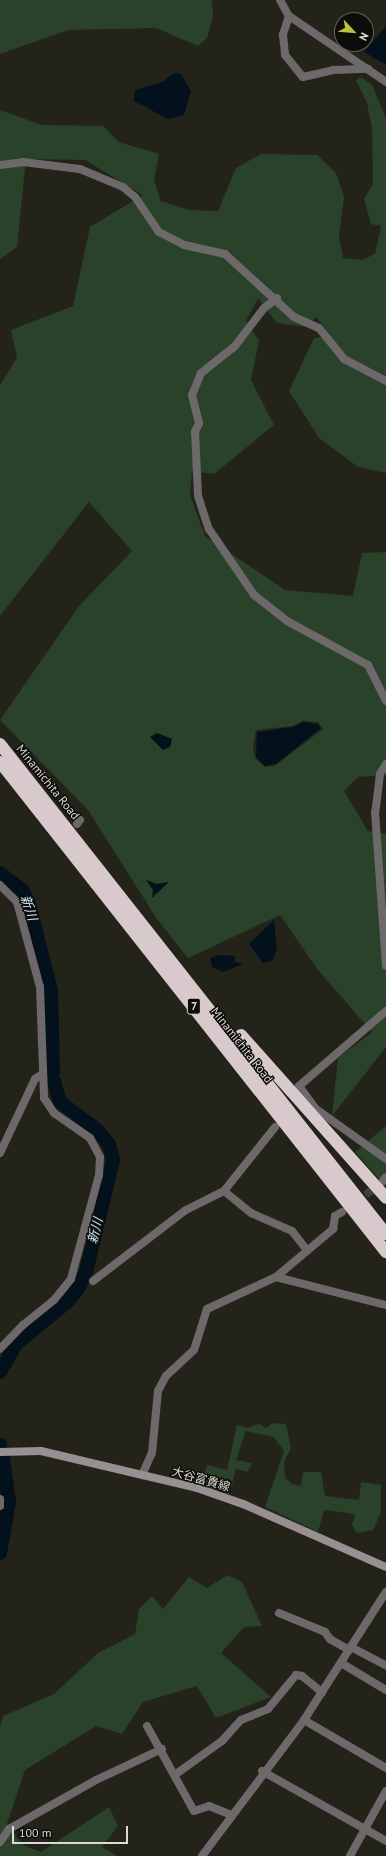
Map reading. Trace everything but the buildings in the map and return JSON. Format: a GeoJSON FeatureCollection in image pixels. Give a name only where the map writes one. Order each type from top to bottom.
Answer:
{"type":"FeatureCollection","features":[{"type":"Feature","properties":{"kind":"highway","name":"Minamichita Road"},"geometry":{"type":"LineString","coordinates":[[0,744],[197,992],[386,1234]]}},
{"type":"Feature","properties":{"kind":"highway","name":"Minamichita Road"},"geometry":{"type":"LineString","coordinates":[[0,762],[386,1252]]}},
{"type":"Feature","properties":{"kind":"highway"},"geometry":{"type":"LineString","coordinates":[[197,992],[219,1010],[386,1198]]}},
{"type":"Feature","properties":{"kind":"main road","name":"大谷富貴線"},"geometry":{"type":"LineString","coordinates":[[0,1452],[41,1451],[142,1475],[243,1504],[386,1567]]}},
{"type":"Feature","properties":{"kind":"street"},"geometry":{"type":"LineString","coordinates":[[280,0],[289,16],[386,82]]}},
{"type":"Feature","properties":{"kind":"street"},"geometry":{"type":"LineString","coordinates":[[289,16],[283,35],[285,55],[303,77],[333,70],[368,69]]}},
{"type":"Feature","properties":{"kind":"street"},"geometry":{"type":"LineString","coordinates":[[0,165],[23,162],[80,169],[123,188],[135,197],[159,232],[184,245],[225,254],[277,298],[294,317],[319,328],[344,359],[386,381]]}},
{"type":"Feature","properties":{"kind":"street"},"geometry":{"type":"LineString","coordinates":[[277,298],[264,308],[235,346],[201,373],[192,395],[199,423],[195,432],[198,496],[209,529],[254,596],[287,621],[368,665],[386,701]]}},
{"type":"Feature","properties":{"kind":"street"},"geometry":{"type":"LineString","coordinates":[[386,764],[380,774],[375,812],[386,966]]}},
{"type":"Feature","properties":{"kind":"street"},"geometry":{"type":"LineString","coordinates":[[0,885],[17,902],[40,987],[41,1075],[44,1098],[54,1113],[90,1138],[100,1157],[99,1175],[71,1279],[54,1300],[23,1324],[0,1349]]}},
{"type":"Feature","properties":{"kind":"street"},"geometry":{"type":"LineString","coordinates":[[386,1011],[299,1086],[316,1109],[386,1159]]}},
{"type":"Feature","properties":{"kind":"street"},"geometry":{"type":"LineString","coordinates":[[0,1153],[35,1078],[41,1075]]}},
{"type":"Feature","properties":{"kind":"street"},"geometry":{"type":"LineString","coordinates":[[94,1281],[186,1210],[224,1191],[275,1127]]}},
{"type":"Feature","properties":{"kind":"street"},"geometry":{"type":"LineString","coordinates":[[224,1191],[251,1213],[292,1231],[307,1250]]}},
{"type":"Feature","properties":{"kind":"street"},"geometry":{"type":"LineString","coordinates":[[142,1475],[152,1453],[158,1391],[166,1376],[194,1350],[207,1309],[276,1277],[333,1229],[335,1216],[342,1212]]}},
{"type":"Feature","properties":{"kind":"street"},"geometry":{"type":"LineString","coordinates":[[276,1277],[386,1305]]}},
{"type":"Feature","properties":{"kind":"street"},"geometry":{"type":"LineString","coordinates":[[0,1499],[0,1506]]}},
{"type":"Feature","properties":{"kind":"street"},"geometry":{"type":"LineString","coordinates":[[202,1856],[230,1814],[262,1771],[304,1720],[386,1592]]}},
{"type":"Feature","properties":{"kind":"street"},"geometry":{"type":"LineString","coordinates":[[279,1613],[325,1632],[330,1639],[386,1666]]}},
{"type":"Feature","properties":{"kind":"street"},"geometry":{"type":"LineString","coordinates":[[341,1663],[386,1690]]}},
{"type":"Feature","properties":{"kind":"street"},"geometry":{"type":"LineString","coordinates":[[176,1774],[222,1741],[241,1720],[268,1709],[296,1676],[302,1676],[322,1692]]}},
{"type":"Feature","properties":{"kind":"street"},"geometry":{"type":"LineString","coordinates":[[304,1720],[386,1768]]}},
{"type":"Feature","properties":{"kind":"street"},"geometry":{"type":"LineString","coordinates":[[147,1726],[176,1774],[194,1811],[209,1806],[230,1814]]}},
{"type":"Feature","properties":{"kind":"street"},"geometry":{"type":"LineString","coordinates":[[0,1842],[9,1829],[96,1780],[162,1749]]}},
{"type":"Feature","properties":{"kind":"street"},"geometry":{"type":"LineString","coordinates":[[262,1771],[386,1841]]}},
{"type":"Feature","properties":{"kind":"street"},"geometry":{"type":"LineString","coordinates":[[350,1856],[386,1791]]}},
{"type":"Feature","properties":{"kind":"green space"},"geometry":{"type":"Polygon","coordinates":[[[0,0],[212,0],[213,17],[207,38],[198,46],[156,28],[68,30],[0,54],[0,0]]]}},
{"type":"Feature","properties":{"kind":"green space"},"geometry":{"type":"Polygon","coordinates":[[[361,77],[372,85],[386,118],[386,473],[358,467],[319,438],[289,391],[314,338],[330,335],[316,317],[305,327],[277,323],[258,298],[246,321],[259,341],[251,380],[274,425],[214,474],[192,471],[190,495],[205,536],[285,590],[353,596],[362,553],[386,552],[386,775],[358,777],[344,791],[368,831],[386,834],[386,1047],[332,1116],[338,1058],[372,1032],[318,970],[280,915],[188,958],[157,919],[88,810],[0,720],[79,606],[132,551],[89,502],[0,616],[0,385],[17,358],[11,330],[73,306],[90,227],[143,195],[85,160],[26,159],[17,247],[0,259],[0,110],[42,125],[103,126],[119,142],[159,154],[154,180],[161,201],[189,210],[218,211],[236,168],[261,154],[317,155],[336,173],[344,197],[339,236],[343,258],[362,260],[375,254],[381,226],[371,224],[364,199],[373,184],[372,129],[367,103],[356,80],[361,77]],[[303,721],[293,726],[256,730],[253,749],[255,758],[265,767],[276,765],[323,729],[318,722],[303,721]]]}},
{"type":"Feature","properties":{"kind":"green space"},"geometry":{"type":"Polygon","coordinates":[[[386,1126],[386,1187],[355,1152],[386,1126]]]}},
{"type":"Feature","properties":{"kind":"green space"},"geometry":{"type":"Polygon","coordinates":[[[272,1423],[286,1424],[291,1448],[284,1462],[285,1478],[292,1484],[301,1486],[303,1472],[321,1472],[325,1496],[359,1500],[361,1482],[381,1485],[381,1512],[373,1530],[357,1533],[352,1525],[355,1514],[324,1510],[318,1532],[265,1507],[284,1451],[274,1437],[246,1431],[236,1460],[252,1463],[248,1472],[236,1469],[229,1495],[202,1486],[207,1465],[227,1470],[237,1425],[248,1428],[259,1424],[266,1428],[272,1423]]]}},
{"type":"Feature","properties":{"kind":"green space"},"geometry":{"type":"Polygon","coordinates":[[[227,1575],[242,1582],[262,1626],[244,1627],[221,1653],[271,1697],[216,1718],[197,1686],[143,1702],[122,1734],[96,1726],[25,1770],[7,1824],[23,1845],[41,1852],[109,1807],[118,1826],[102,1847],[117,1856],[0,1856],[0,1726],[3,1716],[54,1694],[98,1653],[135,1634],[139,1609],[152,1596],[163,1609],[189,1577],[207,1588],[227,1575]]]}},
{"type":"Feature","properties":{"kind":"water"},"geometry":{"type":"Polygon","coordinates":[[[386,26],[386,65],[364,52],[374,52],[374,40],[386,26]]]}},
{"type":"Feature","properties":{"kind":"water"},"geometry":{"type":"Polygon","coordinates":[[[174,73],[181,74],[191,91],[184,115],[168,119],[134,101],[135,90],[162,82],[174,73]]]}},
{"type":"Feature","properties":{"kind":"water"},"geometry":{"type":"Polygon","coordinates":[[[303,722],[318,724],[321,728],[276,764],[265,766],[256,757],[257,732],[293,727],[303,722]]]}},
{"type":"Feature","properties":{"kind":"water"},"geometry":{"type":"Polygon","coordinates":[[[157,733],[172,739],[170,747],[163,750],[150,737],[157,733]]]}},
{"type":"Feature","properties":{"kind":"water"},"geometry":{"type":"Polygon","coordinates":[[[146,880],[157,884],[169,882],[152,898],[153,890],[146,880]]]}},
{"type":"Feature","properties":{"kind":"water"},"geometry":{"type":"Polygon","coordinates":[[[274,920],[277,949],[272,961],[263,963],[249,944],[274,920]]]}},
{"type":"Feature","properties":{"kind":"water"},"geometry":{"type":"Polygon","coordinates":[[[220,955],[235,956],[235,962],[243,964],[223,972],[212,967],[210,958],[220,955]]]}},
{"type":"Feature","properties":{"kind":"waterway","name":"新川"},"geometry":{"type":"LineString","coordinates":[[0,873],[23,891],[29,904],[51,990],[53,1072]]}},
{"type":"Feature","properties":{"kind":"waterway","name":"新川"},"geometry":{"type":"LineString","coordinates":[[0,1372],[16,1344],[67,1302],[77,1290],[86,1272],[113,1160],[109,1144],[96,1129],[60,1102],[54,1081]]}},
{"type":"Feature","properties":{"kind":"waterway","name":"新川"},"geometry":{"type":"LineString","coordinates":[[0,1553],[9,1502],[3,1458]]}},
{"type":"Feature","properties":{"kind":"tunnel"},"geometry":{"type":"LineString","coordinates":[[356,1202],[380,1184]]}}]}
